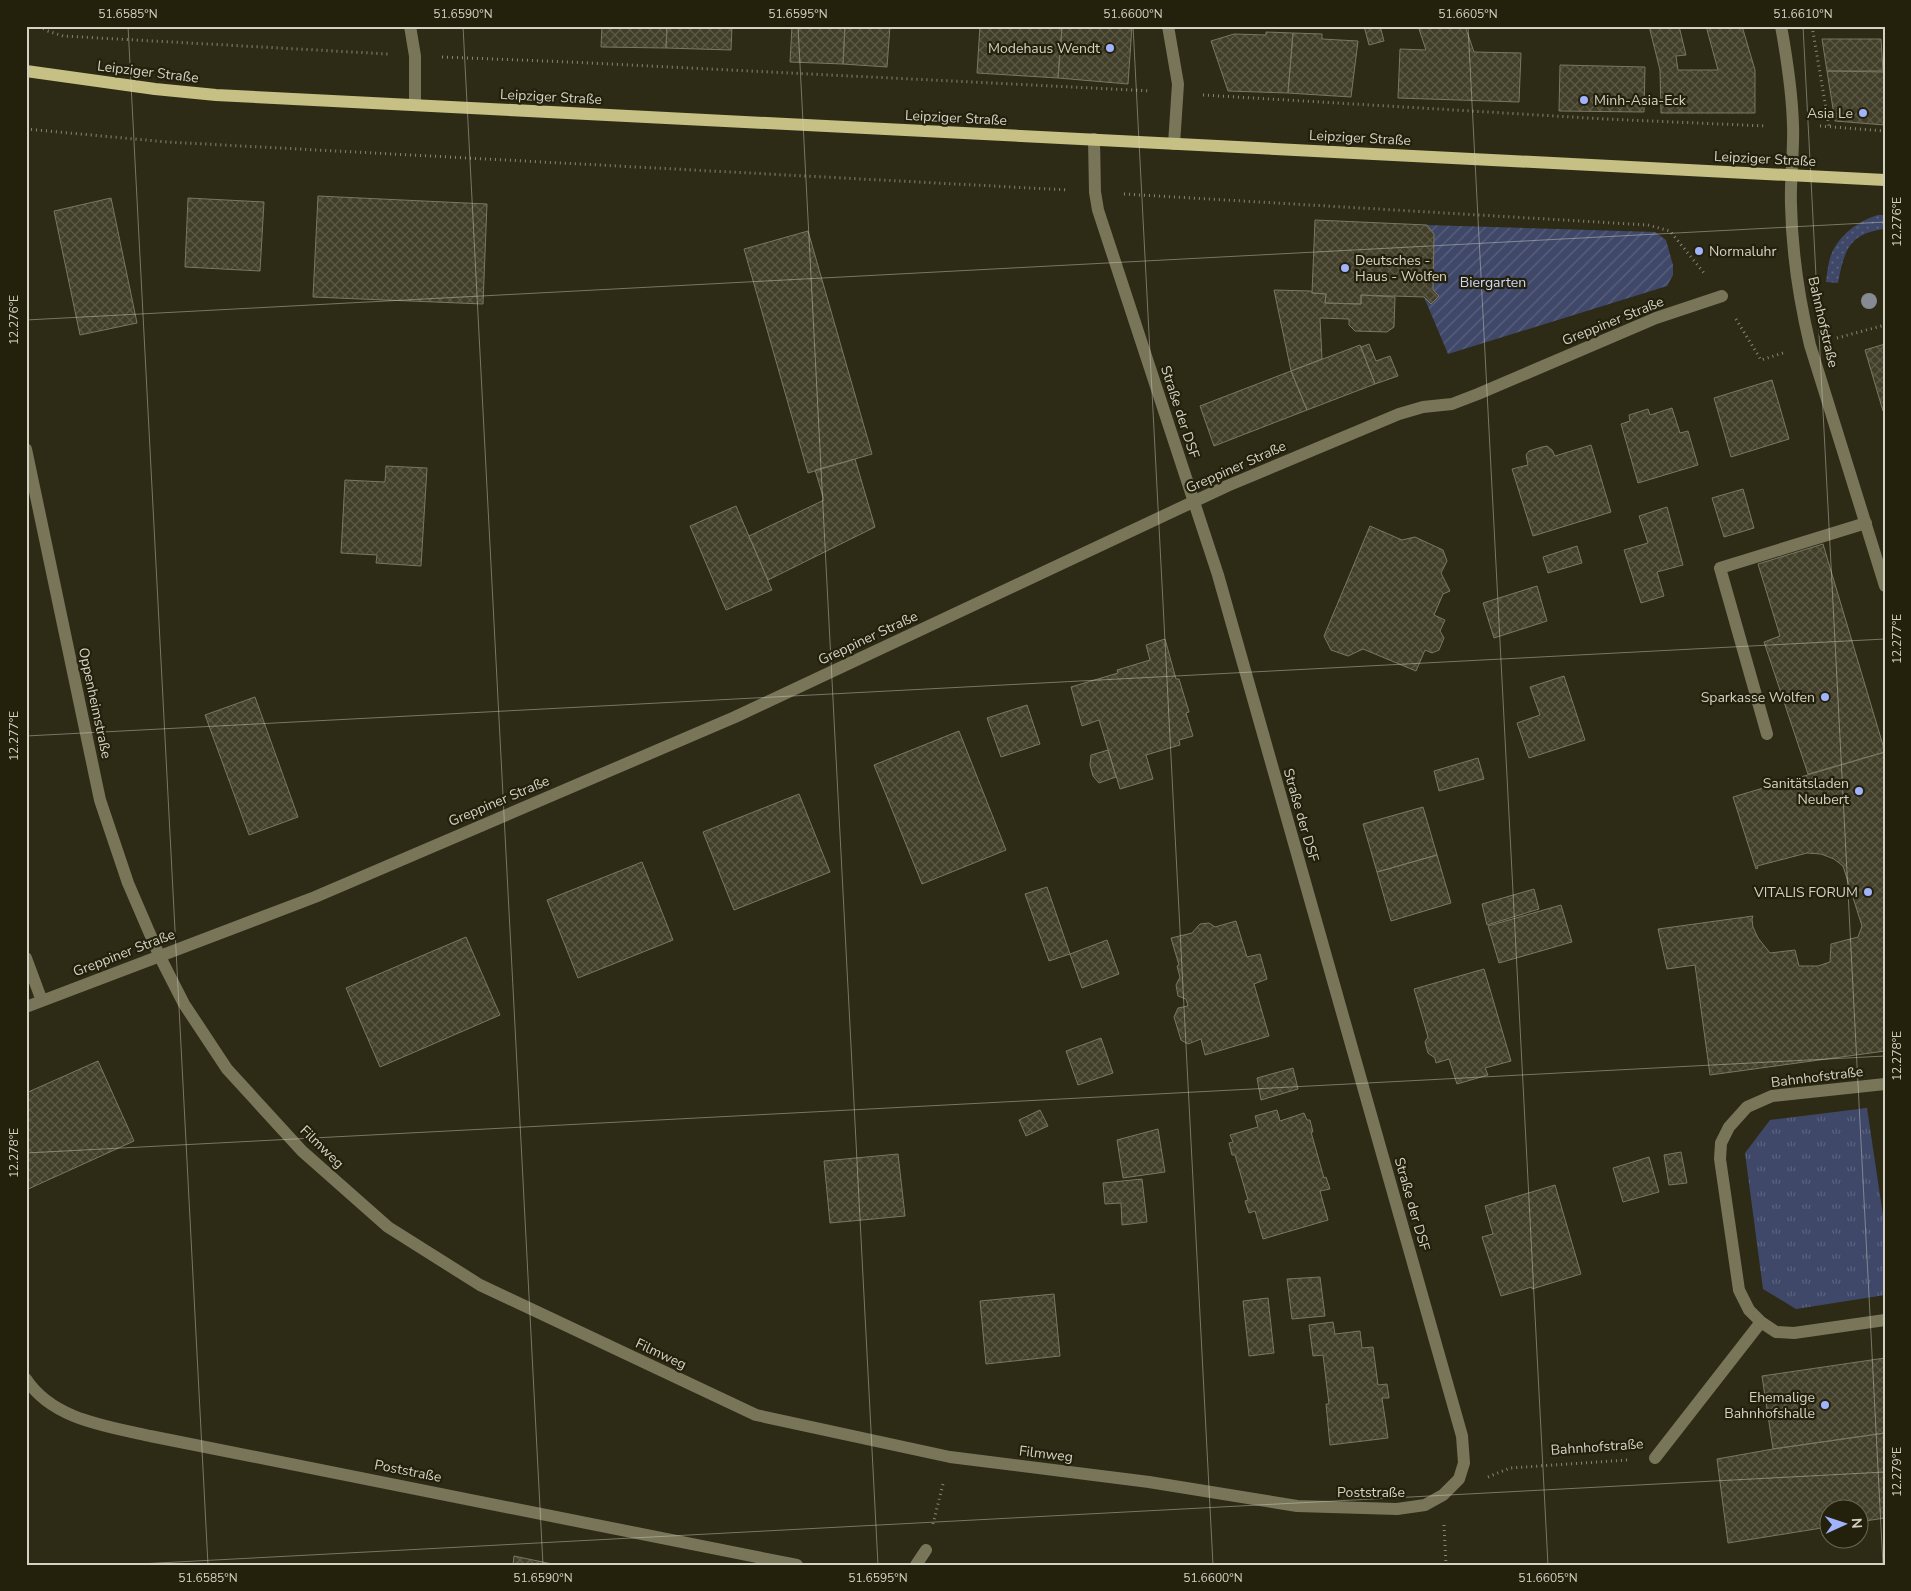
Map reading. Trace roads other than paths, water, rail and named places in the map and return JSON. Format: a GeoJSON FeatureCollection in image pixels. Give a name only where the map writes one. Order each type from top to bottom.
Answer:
{"type":"FeatureCollection","features":[{"type":"Feature","properties":{"kind":"main road","name":"Leipziger Straße"},"geometry":{"type":"LineString","coordinates":[[26,71],[155,89],[208,94],[1885,180]]}},
{"type":"Feature","properties":{"kind":"street"},"geometry":{"type":"LineString","coordinates":[[410,26],[415,56],[415,106]]}},
{"type":"Feature","properties":{"kind":"street"},"geometry":{"type":"LineString","coordinates":[[1168,26],[1176,67],[1177,93],[1174,144]]}},
{"type":"Feature","properties":{"kind":"street","name":"Bahnhofstraße"},"geometry":{"type":"LineString","coordinates":[[1781,26],[1787,57],[1793,126],[1791,204],[1795,268],[1802,314],[1885,586]]}},
{"type":"Feature","properties":{"kind":"street","name":"Straße der DSF"},"geometry":{"type":"LineString","coordinates":[[1094,140],[1094,192],[1098,210],[1218,575],[1462,1436],[1464,1463],[1460,1479],[1443,1495]]}},
{"type":"Feature","properties":{"kind":"street","name":"Greppiner Straße"},"geometry":{"type":"LineString","coordinates":[[26,1007],[315,897],[726,721],[1227,486],[1399,414],[1423,407],[1452,404],[1469,398],[1656,318],[1722,296]]}},
{"type":"Feature","properties":{"kind":"street","name":"Oppenheimstraße"},"geometry":{"type":"LineString","coordinates":[[26,449],[100,800],[125,875],[159,955]]}},
{"type":"Feature","properties":{"kind":"street"},"geometry":{"type":"LineString","coordinates":[[1767,734],[1720,568],[1866,523]]}},
{"type":"Feature","properties":{"kind":"street","name":"Filmweg"},"geometry":{"type":"LineString","coordinates":[[159,955],[184,1004],[227,1069],[302,1151],[388,1227],[480,1285],[756,1415],[950,1457],[1149,1482],[1297,1506]]}},
{"type":"Feature","properties":{"kind":"street"},"geometry":{"type":"LineString","coordinates":[[26,958],[42,1001]]}},
{"type":"Feature","properties":{"kind":"street","name":"Bahnhofstraße"},"geometry":{"type":"LineString","coordinates":[[1885,1084],[1772,1096],[1747,1107],[1729,1127],[1721,1143],[1720,1159],[1739,1290],[1749,1310],[1761,1322],[1776,1332],[1794,1333],[1885,1320]]}},
{"type":"Feature","properties":{"kind":"street","name":"Bahnhofstraße"},"geometry":{"type":"LineString","coordinates":[[1655,1458],[1761,1322]]}},
{"type":"Feature","properties":{"kind":"street","name":"Poststraße"},"geometry":{"type":"LineString","coordinates":[[26,1379],[32,1387],[58,1409],[92,1423],[797,1565]]}},
{"type":"Feature","properties":{"kind":"street","name":"Poststraße"},"geometry":{"type":"LineString","coordinates":[[1297,1506],[1397,1509],[1425,1505],[1443,1495]]}},
{"type":"Feature","properties":{"kind":"street"},"geometry":{"type":"LineString","coordinates":[[916,1565],[926,1550]]}},
{"type":"Feature","properties":{"kind":"place","name":"Modehaus Wendt"},"geometry":{"type":"Point","coordinates":[1110,48]}},
{"type":"Feature","properties":{"kind":"place","name":"Minh-Asia-Eck"},"geometry":{"type":"Point","coordinates":[1584,100]}},
{"type":"Feature","properties":{"kind":"place","name":"Asia Le"},"geometry":{"type":"Point","coordinates":[1863,113]}},
{"type":"Feature","properties":{"kind":"place","name":"Normaluhr"},"geometry":{"type":"Point","coordinates":[1699,251]}},
{"type":"Feature","properties":{"kind":"place","name":"Deutsches - Haus - Wolfen"},"geometry":{"type":"Point","coordinates":[1345,268]}},
{"type":"Feature","properties":{"kind":"place","name":"Sparkasse Wolfen"},"geometry":{"type":"Point","coordinates":[1825,697]}},
{"type":"Feature","properties":{"kind":"place","name":"Sanitätsladen Neubert"},"geometry":{"type":"Point","coordinates":[1859,791]}},
{"type":"Feature","properties":{"kind":"place","name":"VITALIS FORUM"},"geometry":{"type":"Point","coordinates":[1868,892]}},
{"type":"Feature","properties":{"kind":"place","name":"Ehemalige Bahnhofshalle"},"geometry":{"type":"Point","coordinates":[1825,1405]}},
{"type":"Feature","properties":{"kind":"park label","name":"Biergarten"},"geometry":{"type":"Point","coordinates":[1493,282]}}]}
